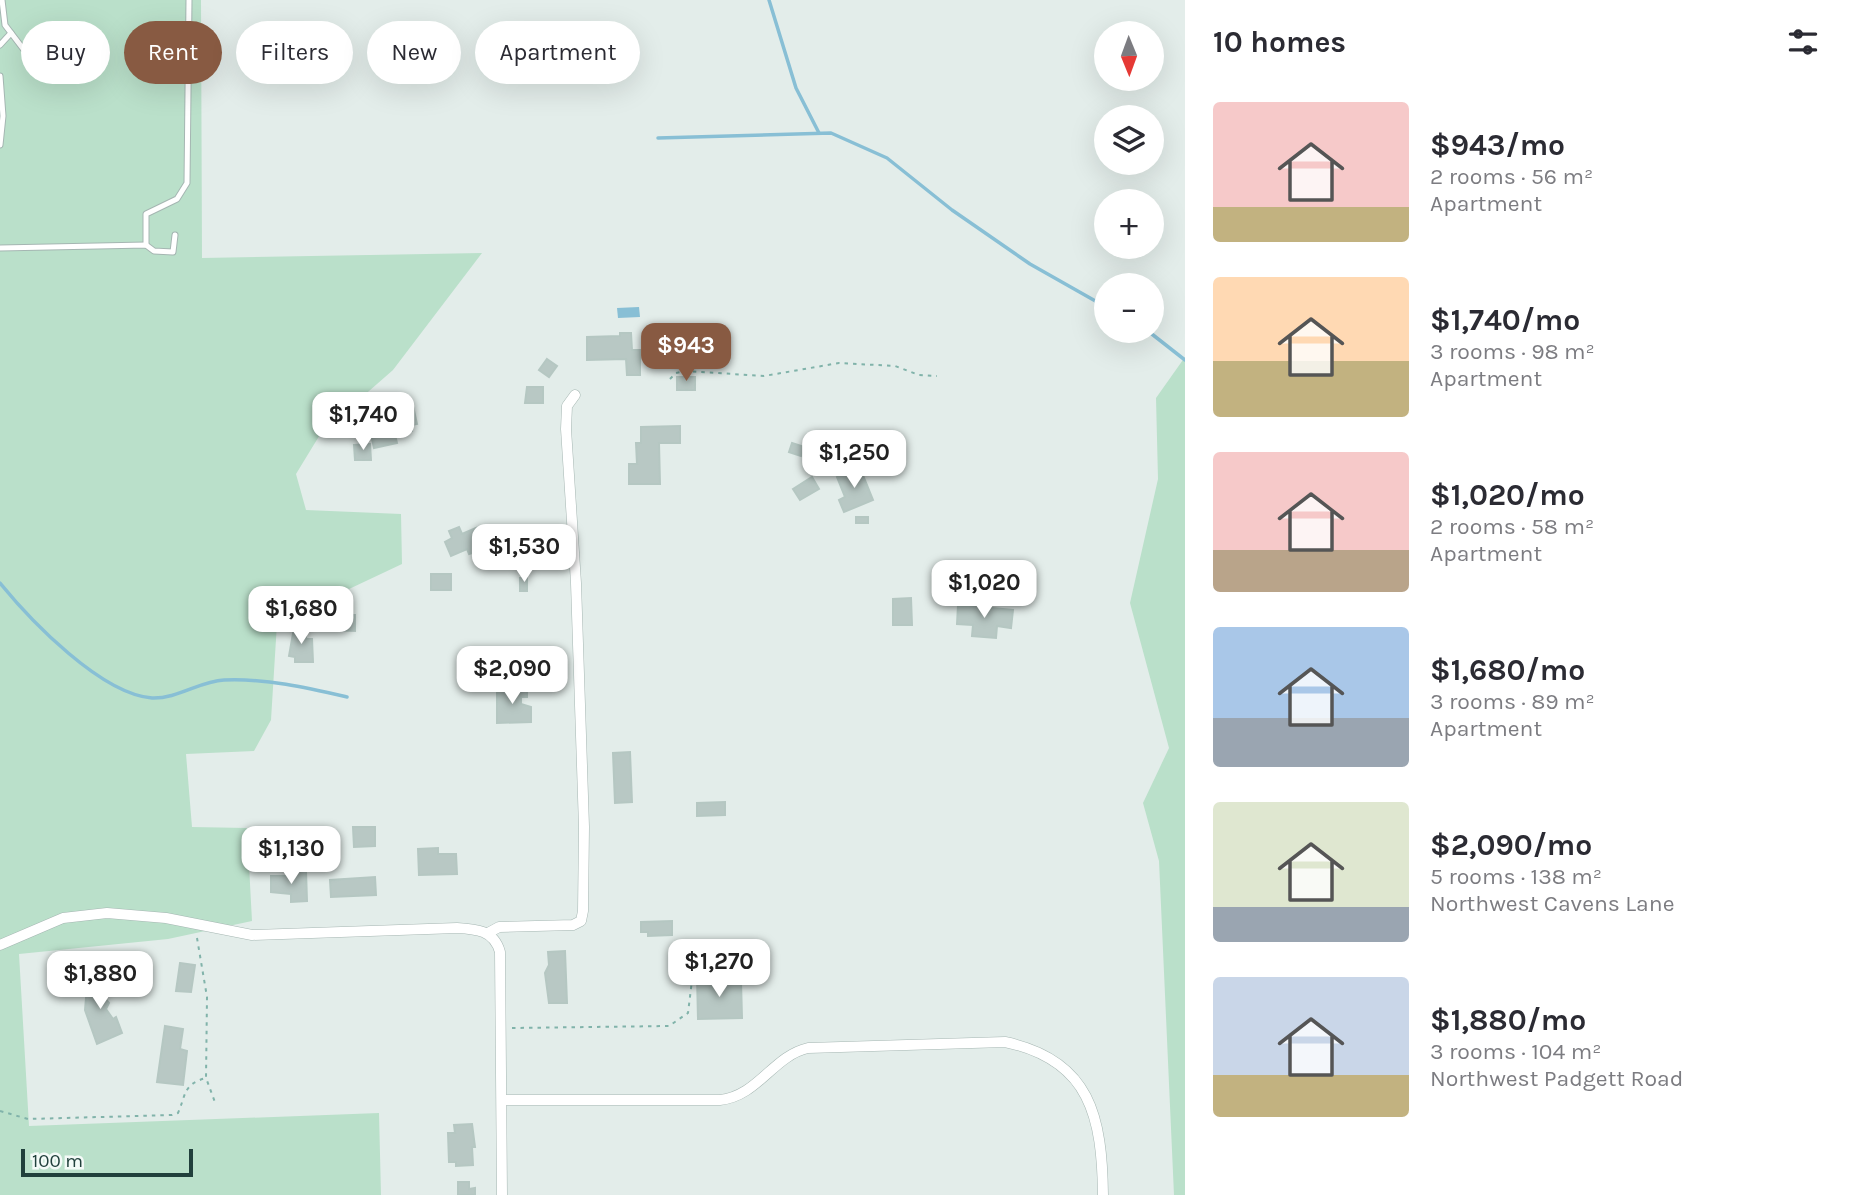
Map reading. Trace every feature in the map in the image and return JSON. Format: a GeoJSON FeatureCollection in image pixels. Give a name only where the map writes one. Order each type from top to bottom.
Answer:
{"type":"FeatureCollection","features":[{"type":"Feature","properties":{"kind":"street"},"geometry":{"type":"LineString","coordinates":[[488,933],[499,927],[573,925],[580,920],[583,911],[584,827],[576,583],[566,429],[567,407],[575,396]]}},
{"type":"Feature","properties":{"kind":"street"},"geometry":{"type":"LineString","coordinates":[[0,945],[63,919],[107,913],[148,916],[252,935],[457,928],[488,933],[494,938],[500,952],[502,1195]]}},
{"type":"Feature","properties":{"kind":"street"},"geometry":{"type":"LineString","coordinates":[[502,1100],[720,1100],[749,1091],[785,1059],[808,1048],[1005,1042],[1032,1049],[1046,1057],[1074,1077],[1083,1089],[1094,1113],[1101,1143],[1103,1195]]}},
{"type":"Feature","properties":{"kind":"lane"},"geometry":{"type":"LineString","coordinates":[[2,0],[2,16],[21,46]]}},
{"type":"Feature","properties":{"kind":"lane"},"geometry":{"type":"LineString","coordinates":[[146,245],[146,214],[177,199],[187,183],[189,0]]}},
{"type":"Feature","properties":{"kind":"lane"},"geometry":{"type":"LineString","coordinates":[[0,45],[11,33]]}},
{"type":"Feature","properties":{"kind":"lane"},"geometry":{"type":"LineString","coordinates":[[0,76],[3,116],[0,145]]}},
{"type":"Feature","properties":{"kind":"lane"},"geometry":{"type":"LineString","coordinates":[[0,248],[146,245],[154,251],[173,252],[175,235]]}},
{"type":"Feature","properties":{"kind":"path"},"geometry":{"type":"LineString","coordinates":[[670,379],[676,373],[686,371],[764,376],[839,363],[895,366],[919,375],[937,376]]}},
{"type":"Feature","properties":{"kind":"path"},"geometry":{"type":"LineString","coordinates":[[197,939],[207,997],[206,1078],[216,1105]]}},
{"type":"Feature","properties":{"kind":"path"},"geometry":{"type":"LineString","coordinates":[[501,1028],[669,1026],[688,1013],[694,964]]}},
{"type":"Feature","properties":{"kind":"path"},"geometry":{"type":"LineString","coordinates":[[0,1111],[28,1119],[172,1115],[178,1114],[181,1099],[189,1085],[206,1078]]}},
{"type":"Feature","properties":{"kind":"green space"},"geometry":{"type":"Polygon","coordinates":[[[0,0],[201,0],[201,21],[124,21],[124,84],[201,84],[202,258],[482,253],[393,370],[321,433],[296,474],[306,510],[401,514],[402,564],[277,623],[271,720],[254,751],[186,754],[192,827],[247,828],[252,921],[168,939],[19,954],[29,1126],[379,1113],[381,1195],[0,1195],[0,0]]]}},
{"type":"Feature","properties":{"kind":"green space"},"geometry":{"type":"Polygon","coordinates":[[[1185,357],[1185,1195],[1174,1195],[1159,861],[1143,803],[1169,748],[1130,603],[1158,479],[1156,398],[1185,357]]]}},
{"type":"Feature","properties":{"kind":"water"},"geometry":{"type":"Polygon","coordinates":[[[639,307],[640,317],[618,318],[617,308],[639,307]]]}},
{"type":"Feature","properties":{"kind":"building"},"geometry":{"type":"Polygon","coordinates":[[[620,333],[631,333],[632,350],[640,350],[640,375],[627,375],[626,359],[587,360],[587,337],[620,336],[620,333]]]}},
{"type":"Feature","properties":{"kind":"building"},"geometry":{"type":"Polygon","coordinates":[[[547,359],[557,366],[549,377],[539,370],[547,359]]]}},
{"type":"Feature","properties":{"kind":"building"},"geometry":{"type":"Polygon","coordinates":[[[677,377],[695,377],[695,390],[677,390],[677,377]]]}},
{"type":"Feature","properties":{"kind":"building"},"geometry":{"type":"Polygon","coordinates":[[[527,387],[543,387],[543,403],[525,403],[527,387]]]}},
{"type":"Feature","properties":{"kind":"building"},"geometry":{"type":"Polygon","coordinates":[[[413,406],[417,424],[411,425],[412,431],[395,435],[397,443],[374,448],[370,430],[379,428],[376,415],[413,406]]]}},
{"type":"Feature","properties":{"kind":"building"},"geometry":{"type":"Polygon","coordinates":[[[680,426],[680,443],[659,443],[660,484],[629,484],[629,464],[637,464],[636,443],[641,443],[641,427],[680,426]]]}},
{"type":"Feature","properties":{"kind":"building"},"geometry":{"type":"Polygon","coordinates":[[[792,443],[804,447],[801,456],[789,452],[792,443]]]}},
{"type":"Feature","properties":{"kind":"building"},"geometry":{"type":"Polygon","coordinates":[[[370,444],[371,460],[355,460],[354,445],[370,444]]]}},
{"type":"Feature","properties":{"kind":"building"},"geometry":{"type":"Polygon","coordinates":[[[860,468],[873,500],[844,512],[839,500],[845,497],[837,477],[860,468]]]}},
{"type":"Feature","properties":{"kind":"building"},"geometry":{"type":"Polygon","coordinates":[[[812,477],[819,489],[800,500],[793,489],[812,477]]]}},
{"type":"Feature","properties":{"kind":"building"},"geometry":{"type":"Polygon","coordinates":[[[856,517],[868,517],[868,523],[856,523],[856,517]]]}},
{"type":"Feature","properties":{"kind":"building"},"geometry":{"type":"Polygon","coordinates":[[[459,527],[462,534],[478,527],[484,541],[476,545],[478,551],[469,554],[467,549],[451,556],[445,542],[452,538],[449,531],[459,527]]]}},
{"type":"Feature","properties":{"kind":"building"},"geometry":{"type":"Polygon","coordinates":[[[431,574],[451,574],[451,590],[431,590],[431,574]]]}},
{"type":"Feature","properties":{"kind":"building"},"geometry":{"type":"Polygon","coordinates":[[[520,578],[527,578],[527,591],[520,591],[520,578]]]}},
{"type":"Feature","properties":{"kind":"building"},"geometry":{"type":"Polygon","coordinates":[[[911,598],[912,625],[893,625],[893,599],[911,598]]]}},
{"type":"Feature","properties":{"kind":"building"},"geometry":{"type":"Polygon","coordinates":[[[958,605],[1013,610],[1011,628],[997,626],[996,638],[972,636],[973,625],[957,624],[958,605]]]}},
{"type":"Feature","properties":{"kind":"building"},"geometry":{"type":"Polygon","coordinates":[[[338,615],[355,615],[355,631],[331,630],[331,618],[338,618],[338,615]]]}},
{"type":"Feature","properties":{"kind":"building"},"geometry":{"type":"Polygon","coordinates":[[[294,628],[306,628],[306,639],[312,639],[313,662],[295,662],[295,657],[289,656],[294,628]]]}},
{"type":"Feature","properties":{"kind":"building"},"geometry":{"type":"Polygon","coordinates":[[[526,655],[537,655],[537,662],[527,662],[526,655]]]}},
{"type":"Feature","properties":{"kind":"building"},"geometry":{"type":"Polygon","coordinates":[[[497,688],[527,688],[527,697],[521,697],[521,704],[531,707],[531,722],[497,723],[497,688]]]}},
{"type":"Feature","properties":{"kind":"building"},"geometry":{"type":"Polygon","coordinates":[[[630,752],[632,802],[615,803],[613,753],[630,752]]]}},
{"type":"Feature","properties":{"kind":"building"},"geometry":{"type":"Polygon","coordinates":[[[725,802],[725,815],[697,816],[697,803],[725,802]]]}},
{"type":"Feature","properties":{"kind":"building"},"geometry":{"type":"Polygon","coordinates":[[[353,827],[375,827],[375,846],[354,847],[353,827]]]}},
{"type":"Feature","properties":{"kind":"building"},"geometry":{"type":"Polygon","coordinates":[[[320,845],[322,861],[312,862],[310,846],[320,845]]]}},
{"type":"Feature","properties":{"kind":"building"},"geometry":{"type":"Polygon","coordinates":[[[438,848],[438,854],[456,854],[457,874],[419,875],[418,849],[438,848]]]}},
{"type":"Feature","properties":{"kind":"building"},"geometry":{"type":"Polygon","coordinates":[[[306,871],[307,901],[291,902],[291,894],[271,892],[271,876],[294,876],[294,872],[306,871]]]}},
{"type":"Feature","properties":{"kind":"building"},"geometry":{"type":"Polygon","coordinates":[[[375,877],[376,895],[331,897],[330,880],[375,877]]]}},
{"type":"Feature","properties":{"kind":"building"},"geometry":{"type":"Polygon","coordinates":[[[672,921],[672,935],[648,936],[648,932],[641,932],[641,922],[672,921]]]}},
{"type":"Feature","properties":{"kind":"building"},"geometry":{"type":"Polygon","coordinates":[[[565,951],[567,1003],[549,1003],[545,973],[549,965],[548,952],[565,951]]]}},
{"type":"Feature","properties":{"kind":"building"},"geometry":{"type":"Polygon","coordinates":[[[180,963],[195,965],[191,992],[176,991],[180,963]]]}},
{"type":"Feature","properties":{"kind":"building"},"geometry":{"type":"Polygon","coordinates":[[[88,974],[105,975],[102,995],[109,1003],[106,1009],[113,1019],[116,1017],[122,1033],[97,1044],[85,1010],[88,974]]]}},
{"type":"Feature","properties":{"kind":"building"},"geometry":{"type":"Polygon","coordinates":[[[716,975],[716,982],[741,981],[742,1018],[698,1019],[697,976],[716,975]]]}},
{"type":"Feature","properties":{"kind":"building"},"geometry":{"type":"Polygon","coordinates":[[[165,1026],[183,1029],[180,1049],[187,1051],[183,1085],[157,1082],[165,1026]]]}},
{"type":"Feature","properties":{"kind":"building"},"geometry":{"type":"Polygon","coordinates":[[[472,1124],[475,1147],[472,1147],[473,1165],[456,1166],[456,1162],[449,1162],[448,1133],[455,1133],[454,1125],[472,1124]]]}},
{"type":"Feature","properties":{"kind":"building"},"geometry":{"type":"Polygon","coordinates":[[[458,1182],[469,1182],[469,1189],[475,1188],[475,1195],[458,1195],[458,1182]]]}},
{"type":"Feature","properties":{"kind":"waterway"},"geometry":{"type":"LineString","coordinates":[[769,0],[796,88],[819,133]]}},
{"type":"Feature","properties":{"kind":"waterway"},"geometry":{"type":"LineString","coordinates":[[658,138],[831,133],[887,158],[952,210],[1030,264],[1094,300]]}},
{"type":"Feature","properties":{"kind":"waterway"},"geometry":{"type":"LineString","coordinates":[[1163,343],[1185,360]]}},
{"type":"Feature","properties":{"kind":"waterway"},"geometry":{"type":"LineString","coordinates":[[0,583],[68,653],[111,684],[132,693],[161,698],[206,683],[239,680],[286,684],[347,697]]}}]}
